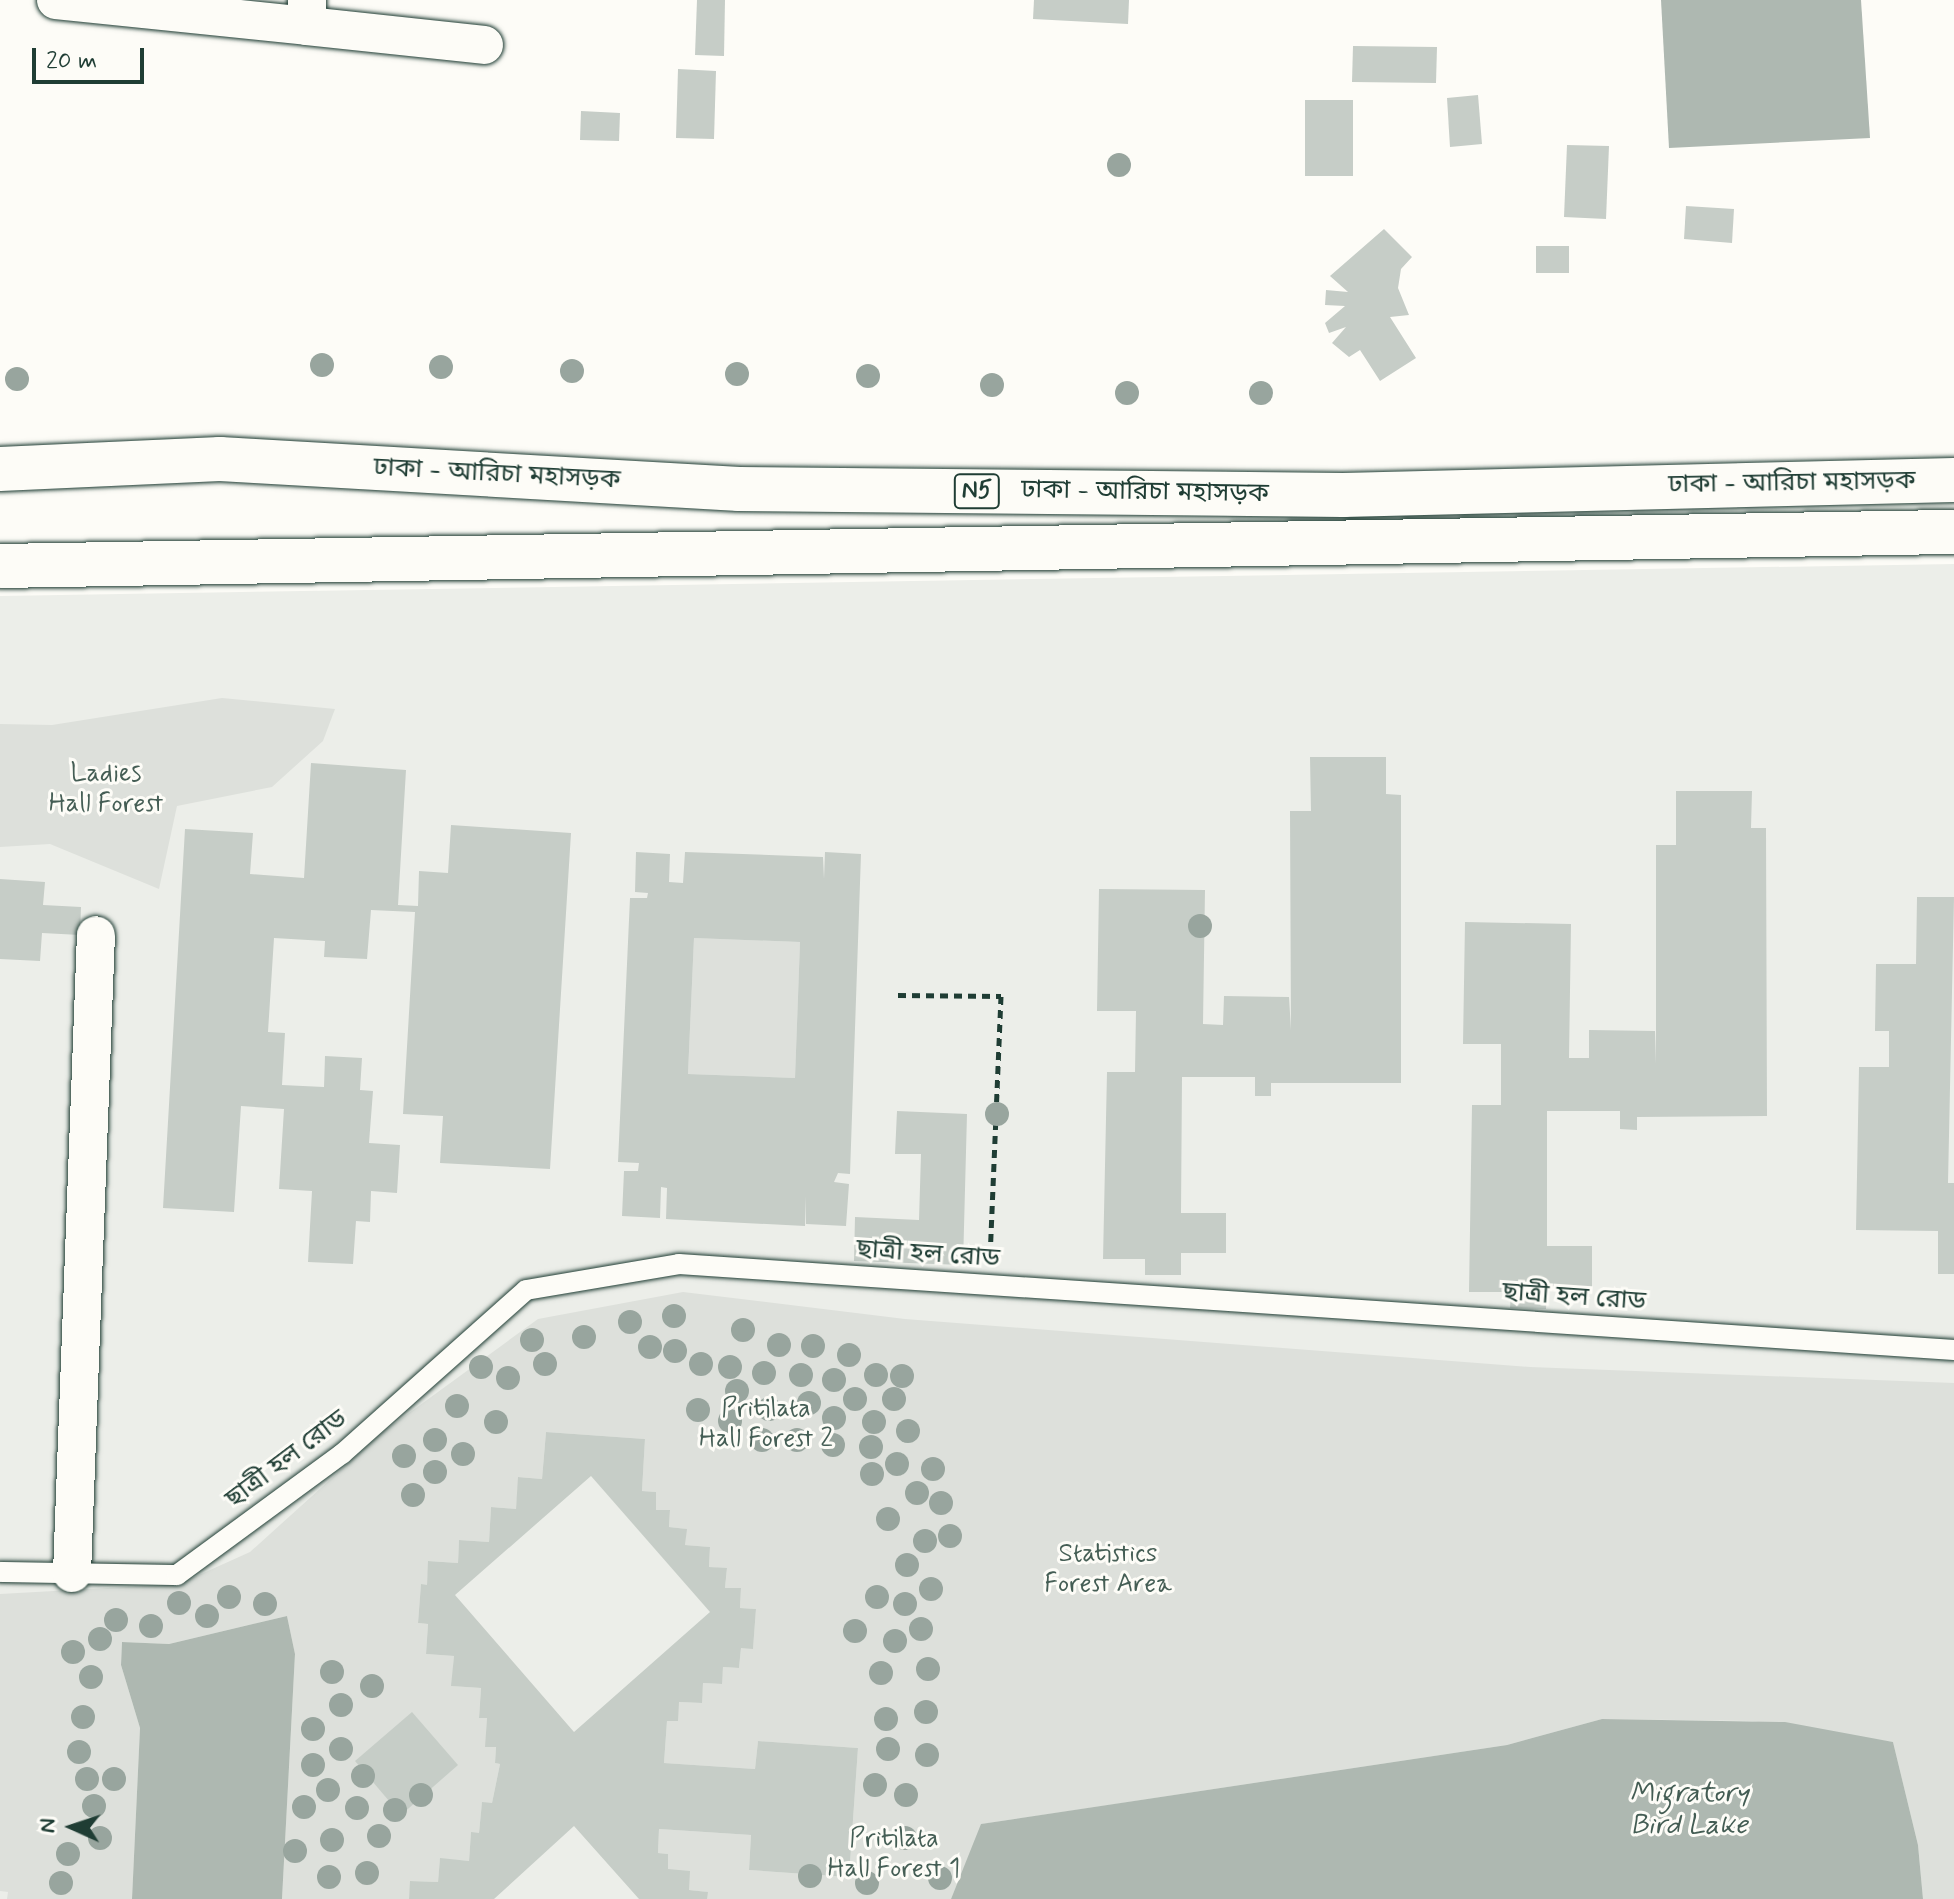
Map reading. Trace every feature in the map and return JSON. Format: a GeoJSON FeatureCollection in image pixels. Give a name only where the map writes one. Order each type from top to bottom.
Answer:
{"type":"FeatureCollection","features":[{"type":"Feature","properties":{"kind":"highway","name":"ঢাকা - আরিচা মহাসড়ক"},"geometry":{"type":"LineString","coordinates":[[0,469],[220,459],[739,489],[1343,495],[1954,480]]}},
{"type":"Feature","properties":{"kind":"highway","name":"ঢাকা - আরিচা মহাসড়ক"},"geometry":{"type":"LineString","coordinates":[[0,566],[1954,532]]}},
{"type":"Feature","properties":{"kind":"street"},"geometry":{"type":"LineString","coordinates":[[56,0],[307,13],[484,45]]}},
{"type":"Feature","properties":{"kind":"street"},"geometry":{"type":"LineString","coordinates":[[72,1573],[96,935]]}},
{"type":"Feature","properties":{"kind":"lane","name":"ছাত্রী হল রোড"},"geometry":{"type":"LineString","coordinates":[[0,1572],[177,1575],[342,1454],[526,1290],[679,1264],[1954,1350]]}},
{"type":"Feature","properties":{"kind":"path"},"geometry":{"type":"LineString","coordinates":[[898,995],[1001,996],[989,1285]]}},
{"type":"Feature","properties":{"kind":"shaded area"},"geometry":{"type":"Polygon","coordinates":[[[1954,564],[1954,1899],[0,1899],[0,596],[1954,564]]]}},
{"type":"Feature","properties":{"kind":"green space","name":"Ladies Hall Forest"},"geometry":{"type":"Polygon","coordinates":[[[222,698],[335,709],[323,741],[272,787],[177,806],[159,889],[50,844],[0,847],[0,724],[52,725],[222,698]]]}},
{"type":"Feature","properties":{"kind":"green space"},"geometry":{"type":"Polygon","coordinates":[[[694,938],[800,942],[795,1078],[688,1074],[694,938]]]}},
{"type":"Feature","properties":{"kind":"green space","name":"Statistics Forest Area"},"geometry":{"type":"Polygon","coordinates":[[[683,1292],[905,1319],[1530,1367],[1954,1383],[1954,1899],[1923,1899],[1918,1845],[1893,1742],[1752,1721],[1602,1719],[1507,1745],[982,1824],[951,1899],[707,1899],[707,1892],[689,1890],[668,1869],[668,1854],[658,1853],[659,1829],[751,1835],[749,1870],[849,1877],[858,1748],[758,1741],[755,1769],[664,1763],[667,1721],[679,1702],[701,1703],[703,1683],[721,1684],[723,1667],[739,1668],[741,1648],[753,1648],[756,1609],[740,1608],[741,1589],[725,1588],[727,1569],[709,1567],[710,1547],[685,1545],[686,1529],[669,1527],[670,1511],[656,1510],[656,1492],[642,1491],[645,1439],[546,1432],[542,1479],[519,1477],[516,1509],[491,1507],[489,1542],[459,1540],[458,1563],[429,1561],[427,1585],[421,1585],[418,1623],[428,1624],[426,1654],[454,1656],[452,1686],[481,1688],[479,1717],[487,1718],[486,1747],[496,1747],[495,1763],[500,1764],[492,1803],[482,1803],[479,1833],[471,1833],[469,1861],[440,1859],[438,1882],[411,1881],[409,1899],[282,1899],[295,1654],[287,1616],[169,1644],[122,1642],[121,1665],[140,1728],[132,1899],[7,1899],[8,1892],[0,1891],[0,1594],[179,1584],[250,1552],[383,1432],[538,1319],[683,1292]]]}},
{"type":"Feature","properties":{"kind":"water"},"geometry":{"type":"Polygon","coordinates":[[[1661,0],[1861,0],[1870,138],[1669,148],[1661,0]]]}},
{"type":"Feature","properties":{"kind":"water"},"geometry":{"type":"Polygon","coordinates":[[[287,1616],[295,1654],[282,1899],[132,1899],[140,1728],[121,1665],[122,1642],[169,1644],[287,1616]]]}},
{"type":"Feature","properties":{"kind":"water","name":"Migratory Bird Lake"},"geometry":{"type":"Polygon","coordinates":[[[1602,1719],[1785,1722],[1893,1742],[1918,1845],[1923,1899],[951,1899],[981,1824],[1507,1745],[1602,1719]]]}},
{"type":"Feature","properties":{"kind":"building"},"geometry":{"type":"Polygon","coordinates":[[[697,0],[725,0],[724,56],[695,55],[697,0]]]}},
{"type":"Feature","properties":{"kind":"building"},"geometry":{"type":"Polygon","coordinates":[[[1034,0],[1129,0],[1128,24],[1033,19],[1034,0]]]}},
{"type":"Feature","properties":{"kind":"building"},"geometry":{"type":"Polygon","coordinates":[[[1353,46],[1437,47],[1436,83],[1352,82],[1353,46]]]}},
{"type":"Feature","properties":{"kind":"building"},"geometry":{"type":"Polygon","coordinates":[[[678,69],[716,71],[714,139],[676,138],[678,69]]]}},
{"type":"Feature","properties":{"kind":"building"},"geometry":{"type":"Polygon","coordinates":[[[1478,95],[1482,144],[1450,147],[1447,98],[1478,95]]]}},
{"type":"Feature","properties":{"kind":"building"},"geometry":{"type":"Polygon","coordinates":[[[1305,100],[1353,100],[1353,176],[1305,176],[1305,100]]]}},
{"type":"Feature","properties":{"kind":"building"},"geometry":{"type":"Polygon","coordinates":[[[581,111],[620,113],[619,141],[580,140],[581,111]]]}},
{"type":"Feature","properties":{"kind":"building"},"geometry":{"type":"Polygon","coordinates":[[[1567,145],[1609,146],[1606,219],[1564,217],[1567,145]]]}},
{"type":"Feature","properties":{"kind":"building"},"geometry":{"type":"Polygon","coordinates":[[[1686,206],[1734,209],[1732,243],[1684,239],[1686,206]]]}},
{"type":"Feature","properties":{"kind":"building"},"geometry":{"type":"Polygon","coordinates":[[[1384,229],[1412,257],[1401,269],[1398,288],[1409,315],[1390,317],[1416,358],[1380,381],[1360,350],[1349,357],[1332,343],[1346,327],[1329,333],[1325,323],[1345,306],[1325,305],[1326,290],[1348,292],[1330,276],[1384,229]]]}},
{"type":"Feature","properties":{"kind":"building"},"geometry":{"type":"Polygon","coordinates":[[[1536,246],[1569,246],[1569,273],[1536,273],[1536,246]]]}},
{"type":"Feature","properties":{"kind":"building"},"geometry":{"type":"Polygon","coordinates":[[[1310,757],[1386,757],[1386,794],[1401,795],[1401,1083],[1271,1083],[1271,1096],[1255,1096],[1255,1077],[1182,1077],[1181,1213],[1226,1213],[1226,1253],[1181,1253],[1181,1275],[1145,1275],[1145,1259],[1103,1259],[1107,1072],[1135,1072],[1136,1011],[1097,1011],[1099,889],[1205,890],[1203,1024],[1223,1025],[1224,996],[1289,997],[1291,1030],[1290,811],[1311,811],[1310,757]]]}},
{"type":"Feature","properties":{"kind":"building"},"geometry":{"type":"Polygon","coordinates":[[[311,763],[406,770],[398,905],[418,906],[419,871],[448,873],[451,825],[571,833],[550,1169],[440,1163],[443,1116],[403,1114],[415,912],[371,910],[367,959],[324,957],[325,941],[274,938],[268,1032],[285,1033],[282,1085],[324,1087],[325,1056],[362,1058],[360,1090],[373,1091],[369,1143],[400,1145],[397,1193],[371,1191],[370,1222],[356,1221],[353,1264],[308,1262],[312,1191],[279,1189],[284,1109],[241,1106],[234,1212],[163,1208],[185,829],[253,833],[250,874],[304,878],[311,763]]]}},
{"type":"Feature","properties":{"kind":"building"},"geometry":{"type":"Polygon","coordinates":[[[1676,791],[1752,791],[1751,828],[1766,828],[1767,1116],[1637,1117],[1637,1130],[1620,1129],[1620,1111],[1547,1111],[1547,1246],[1592,1246],[1592,1287],[1547,1286],[1546,1309],[1510,1308],[1511,1292],[1469,1292],[1472,1105],[1501,1105],[1501,1044],[1463,1044],[1465,922],[1571,924],[1569,1058],[1589,1058],[1589,1030],[1655,1031],[1656,1064],[1656,845],[1676,845],[1676,791]]]}},
{"type":"Feature","properties":{"kind":"building"},"geometry":{"type":"Polygon","coordinates":[[[636,852],[670,854],[669,882],[683,883],[685,852],[823,857],[824,879],[825,852],[861,854],[850,1174],[838,1173],[834,1182],[849,1184],[846,1226],[806,1224],[806,1196],[805,1226],[666,1219],[667,1188],[661,1187],[660,1218],[622,1216],[624,1171],[638,1171],[639,1163],[618,1162],[630,898],[647,898],[648,893],[635,892],[636,852]],[[694,938],[688,1074],[795,1078],[800,942],[694,938]]]}},
{"type":"Feature","properties":{"kind":"building"},"geometry":{"type":"Polygon","coordinates":[[[0,879],[45,882],[43,905],[81,907],[80,935],[42,933],[40,961],[0,959],[0,879]]]}},
{"type":"Feature","properties":{"kind":"building"},"geometry":{"type":"Polygon","coordinates":[[[1917,897],[1954,897],[1948,1183],[1954,1183],[1954,1274],[1938,1274],[1938,1231],[1856,1230],[1859,1067],[1889,1067],[1889,1031],[1875,1031],[1876,964],[1916,964],[1917,897]]]}},
{"type":"Feature","properties":{"kind":"building"},"geometry":{"type":"Polygon","coordinates":[[[897,1111],[967,1114],[963,1265],[854,1261],[855,1217],[919,1220],[921,1154],[895,1154],[897,1111]]]}},
{"type":"Feature","properties":{"kind":"building"},"geometry":{"type":"Polygon","coordinates":[[[546,1432],[645,1439],[642,1491],[656,1492],[656,1510],[670,1510],[669,1527],[687,1529],[685,1545],[710,1547],[709,1567],[727,1568],[725,1588],[741,1588],[740,1608],[756,1609],[753,1649],[741,1648],[739,1668],[723,1667],[722,1684],[703,1683],[702,1703],[679,1702],[678,1721],[667,1721],[664,1763],[755,1769],[758,1741],[858,1748],[849,1877],[749,1870],[751,1835],[659,1829],[658,1853],[668,1854],[668,1869],[690,1871],[689,1890],[708,1892],[707,1899],[639,1899],[574,1826],[494,1899],[409,1899],[410,1881],[438,1882],[440,1858],[469,1861],[471,1832],[479,1833],[482,1802],[492,1803],[500,1764],[495,1763],[496,1747],[485,1747],[487,1718],[479,1718],[481,1688],[451,1686],[454,1656],[426,1654],[428,1624],[418,1623],[421,1584],[427,1585],[428,1561],[458,1563],[459,1540],[489,1542],[491,1507],[516,1509],[518,1477],[542,1479],[546,1432]],[[591,1476],[455,1595],[574,1732],[710,1612],[591,1476]]]}},
{"type":"Feature","properties":{"kind":"building"},"geometry":{"type":"Polygon","coordinates":[[[412,1712],[458,1765],[401,1815],[355,1761],[412,1712]]]}},
{"type":"Feature","properties":{"kind":"park label","name":"Pritilata Hall Forest 2"},"geometry":{"type":"Point","coordinates":[766,1425]}},
{"type":"Feature","properties":{"kind":"park label","name":"Pritilata Hall Forest 1"},"geometry":{"type":"Point","coordinates":[894,1855]}}]}
